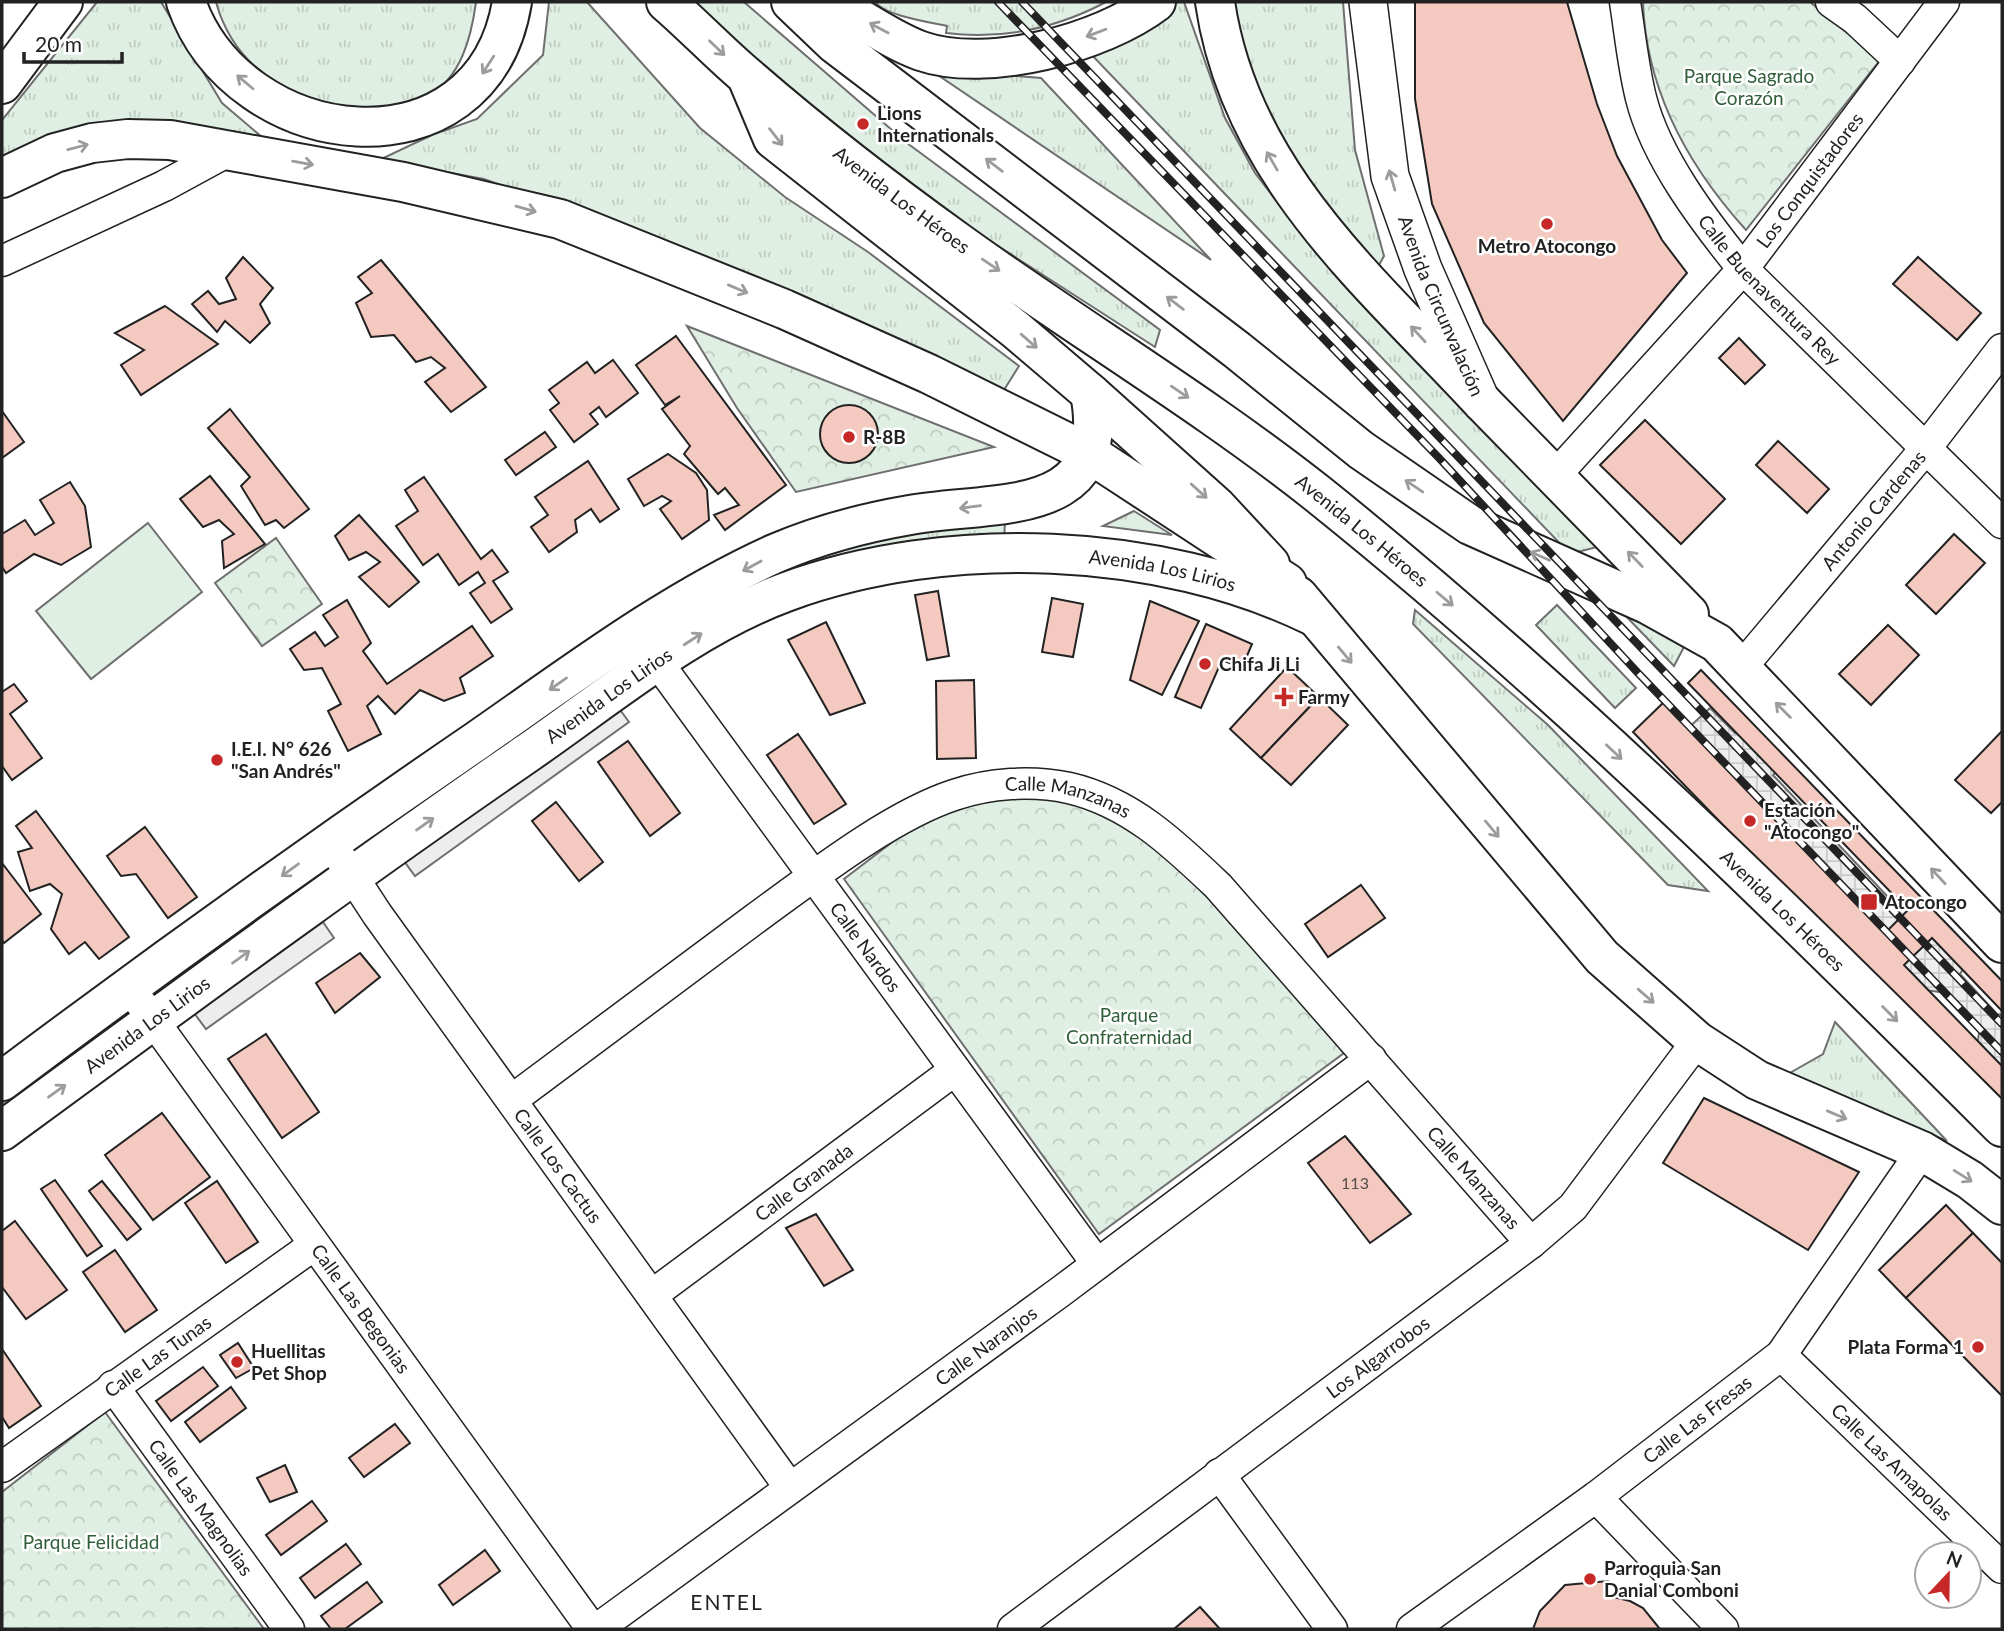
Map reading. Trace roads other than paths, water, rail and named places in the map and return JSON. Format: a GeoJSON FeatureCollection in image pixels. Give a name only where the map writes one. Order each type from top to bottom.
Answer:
{"type":"FeatureCollection","features":[{"type":"Feature","properties":{"kind":"main road"},"geometry":{"type":"LineString","coordinates":[[2,84],[63,2]]}},
{"type":"Feature","properties":{"kind":"main road"},"geometry":{"type":"LineString","coordinates":[[186,2],[209,44],[256,91],[290,111],[321,124],[361,128],[394,125],[418,119],[441,111],[461,97],[491,63],[505,32],[512,2]]}},
{"type":"Feature","properties":{"kind":"main road","name":"Avenida Los Héroes"},"geometry":{"type":"LineString","coordinates":[[666,2],[746,76],[835,150],[960,244],[1192,400],[1298,479],[1448,602],[1550,692],[1811,938],[2002,1127]]}},
{"type":"Feature","properties":{"kind":"main road"},"geometry":{"type":"LineString","coordinates":[[791,2],[835,44],[1237,350],[1382,465],[1470,525],[1647,604],[1729,656],[2002,943]]}},
{"type":"Feature","properties":{"kind":"main road"},"geometry":{"type":"LineString","coordinates":[[831,2],[921,51],[1003,59],[1087,37],[1137,16],[1156,2]]}},
{"type":"Feature","properties":{"kind":"main road"},"geometry":{"type":"LineString","coordinates":[[1217,11],[1247,112],[1280,174],[1307,213],[1482,402]]}},
{"type":"Feature","properties":{"kind":"main road"},"geometry":{"type":"LineString","coordinates":[[746,76],[773,139],[1016,330],[1217,507],[1287,583],[1602,957],[1697,1041],[1756,1080],[1922,1152],[1970,1180],[2002,1205]]}},
{"type":"Feature","properties":{"kind":"main road"},"geometry":{"type":"LineString","coordinates":[[2,178],[55,153],[92,143],[128,139],[170,140],[404,181],[561,219],[784,309],[929,374],[1090,454],[1287,583]]}},
{"type":"Feature","properties":{"kind":"main road"},"geometry":{"type":"LineString","coordinates":[[1090,393],[1095,436],[1090,454]]}},
{"type":"Feature","properties":{"kind":"main road","name":"Avenida Circunvalación"},"geometry":{"type":"LineString","coordinates":[[1482,402],[1729,656]]}},
{"type":"Feature","properties":{"kind":"main road","name":"Avenida Los Lirios"},"geometry":{"type":"LineString","coordinates":[[2,1081],[330,842],[635,631],[771,556],[815,537],[913,514],[1038,499],[1063,488],[1080,472],[1090,454]]}},
{"type":"Feature","properties":{"kind":"main road","name":"Avenida Los Lirios"},"geometry":{"type":"LineString","coordinates":[[2,1131],[352,876],[658,663],[721,622],[786,592],[911,558],[1046,554],[1145,565],[1227,580],[1272,596],[1313,616]]}},
{"type":"Feature","properties":{"kind":"street","name":"Avenida Circunvalación"},"geometry":{"type":"LineString","coordinates":[[1367,2],[1390,176],[1423,269],[1482,402]]}},
{"type":"Feature","properties":{"kind":"street","name":"Calle Buenaventura Rey"},"geometry":{"type":"LineString","coordinates":[[1625,2],[1641,100],[1657,138],[1708,225],[1743,269],[2002,523]]}},
{"type":"Feature","properties":{"kind":"street"},"geometry":{"type":"LineString","coordinates":[[1831,2],[1855,19],[1900,61]]}},
{"type":"Feature","properties":{"kind":"street","name":"Los Conquistadores"},"geometry":{"type":"LineString","coordinates":[[1554,477],[1743,269],[1944,2]]}},
{"type":"Feature","properties":{"kind":"street"},"geometry":{"type":"LineString","coordinates":[[2,261],[164,186],[232,149]]}},
{"type":"Feature","properties":{"kind":"street","name":"Antonio Cardenas"},"geometry":{"type":"LineString","coordinates":[[1729,656],[1926,448],[2002,349]]}},
{"type":"Feature","properties":{"kind":"street","name":"Calle Nardos"},"geometry":{"type":"LineString","coordinates":[[635,631],[1097,1264]]}},
{"type":"Feature","properties":{"kind":"street","name":"Calle Manzanas"},"geometry":{"type":"LineString","coordinates":[[513,1099],[813,876],[911,814],[953,795],[990,786],[1027,783],[1068,788],[1107,800],[1162,835],[1218,886],[1531,1243]]}},
{"type":"Feature","properties":{"kind":"street","name":"Calle Los Cactus"},"geometry":{"type":"LineString","coordinates":[[330,842],[790,1488]]}},
{"type":"Feature","properties":{"kind":"street","name":"Calle Las Begonias"},"geometry":{"type":"LineString","coordinates":[[128,987],[595,1629]]}},
{"type":"Feature","properties":{"kind":"street","name":"Los Algarrobos"},"geometry":{"type":"LineString","coordinates":[[1032,1624],[1219,1474],[1531,1243],[1573,1207],[1697,1041]]}},
{"type":"Feature","properties":{"kind":"street","name":"Calle Naranjos"},"geometry":{"type":"LineString","coordinates":[[595,1629],[1097,1264],[1371,1059]]}},
{"type":"Feature","properties":{"kind":"street","name":"Calle Granada"},"geometry":{"type":"LineString","coordinates":[[652,1295],[955,1070]]}},
{"type":"Feature","properties":{"kind":"street","name":"Calle Las Fresas"},"geometry":{"type":"LineString","coordinates":[[1412,1629],[1595,1497],[1781,1355],[1922,1152]]}},
{"type":"Feature","properties":{"kind":"street","name":"Calle Las Tunas"},"geometry":{"type":"LineString","coordinates":[[2,1467],[314,1245]]}},
{"type":"Feature","properties":{"kind":"street","name":"Calle Las Amapolas"},"geometry":{"type":"LineString","coordinates":[[1781,1355],[2002,1568]]}},
{"type":"Feature","properties":{"kind":"street","name":"Calle Las Magnolias"},"geometry":{"type":"LineString","coordinates":[[113,1387],[289,1629]]}},
{"type":"Feature","properties":{"kind":"street"},"geometry":{"type":"LineString","coordinates":[[1219,1474],[1332,1629]]}},
{"type":"Feature","properties":{"kind":"street"},"geometry":{"type":"LineString","coordinates":[[1595,1497],[1723,1629]]}},
{"type":"Feature","properties":{"kind":"railway"},"geometry":{"type":"LineString","coordinates":[[998,2],[1439,458],[1638,673],[2002,1052]]}},
{"type":"Feature","properties":{"kind":"railway"},"geometry":{"type":"LineString","coordinates":[[1022,2],[2002,1024]]}},
{"type":"Feature","properties":{"kind":"place","name":"Lions Internationals"},"geometry":{"type":"Point","coordinates":[863,124]}},
{"type":"Feature","properties":{"kind":"place","name":"Metro Atocongo"},"geometry":{"type":"Point","coordinates":[1547,224]}},
{"type":"Feature","properties":{"kind":"place","name":"R-8B"},"geometry":{"type":"Point","coordinates":[849,437]}},
{"type":"Feature","properties":{"kind":"place","name":"Chifa Ji Li"},"geometry":{"type":"Point","coordinates":[1205,664]}},
{"type":"Feature","properties":{"kind":"place","name":"Farmy"},"geometry":{"type":"Point","coordinates":[1284,697]}},
{"type":"Feature","properties":{"kind":"place","name":"I.E.I. N° 626 \"San Andrés\""},"geometry":{"type":"Point","coordinates":[217,760]}},
{"type":"Feature","properties":{"kind":"place","name":"Estación \"Atocongo\""},"geometry":{"type":"Point","coordinates":[1750,821]}},
{"type":"Feature","properties":{"kind":"place","name":"Atocongo"},"geometry":{"type":"Point","coordinates":[1869,902]}},
{"type":"Feature","properties":{"kind":"place","name":"Plata Forma 1"},"geometry":{"type":"Point","coordinates":[1978,1347]}},
{"type":"Feature","properties":{"kind":"place","name":"Huellitas Pet Shop"},"geometry":{"type":"Point","coordinates":[237,1362]}},
{"type":"Feature","properties":{"kind":"place","name":"Parroquia San Danial Comboni"},"geometry":{"type":"Point","coordinates":[1590,1579]}},
{"type":"Feature","properties":{"kind":"district","name":"ENTEL"},"geometry":{"type":"Point","coordinates":[727,1603]}},
{"type":"Feature","properties":{"kind":"park label","name":"Parque Sagrado Corazón"},"geometry":{"type":"Point","coordinates":[1749,87]}},
{"type":"Feature","properties":{"kind":"park label","name":"Parque Confraternidad"},"geometry":{"type":"Point","coordinates":[1129,1026]}},
{"type":"Feature","properties":{"kind":"park label","name":"Parque Felicidad"},"geometry":{"type":"Point","coordinates":[91,1542]}}]}
